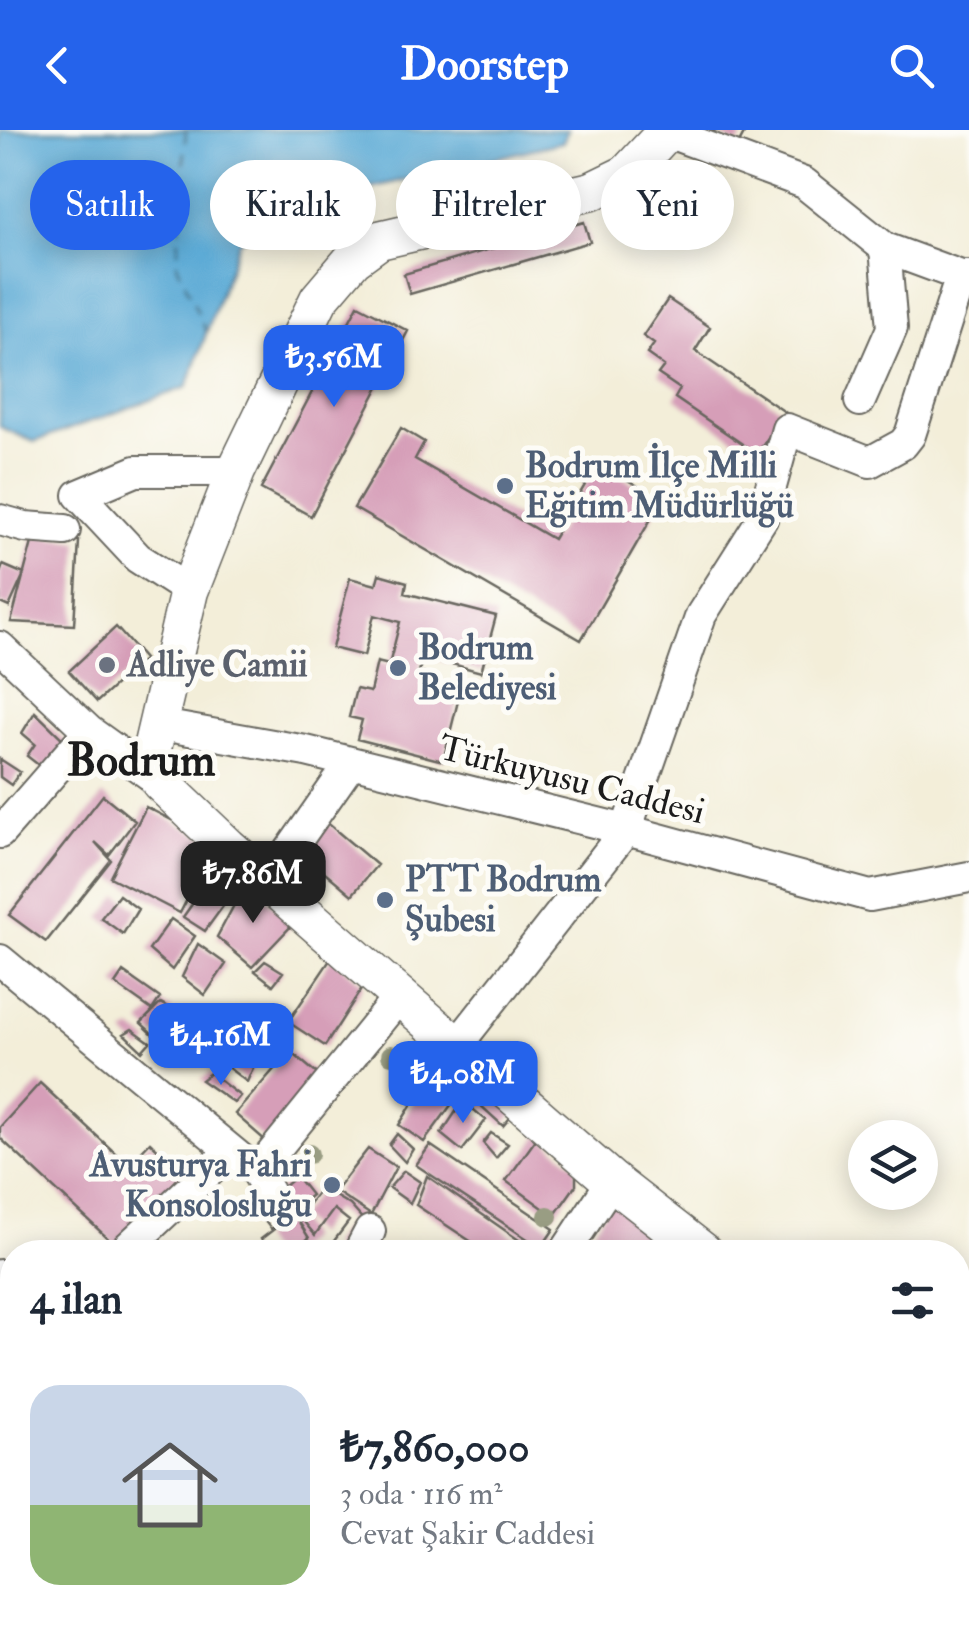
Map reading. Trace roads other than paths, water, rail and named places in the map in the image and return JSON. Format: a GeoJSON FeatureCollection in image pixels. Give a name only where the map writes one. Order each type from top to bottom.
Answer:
{"type":"FeatureCollection","features":[{"type":"Feature","properties":{"kind":"main road"},"geometry":{"type":"LineString","coordinates":[[668,131],[627,174],[592,191],[379,240],[353,259],[319,298],[236,471],[189,591],[150,757],[160,782],[268,882],[612,1181],[688,1240]]}},
{"type":"Feature","properties":{"kind":"street"},"geometry":{"type":"LineString","coordinates":[[458,1044],[626,830],[701,615],[762,519],[787,429],[870,462],[902,444],[910,436],[965,276],[885,248],[804,183],[668,131]]}},
{"type":"Feature","properties":{"kind":"street"},"geometry":{"type":"LineString","coordinates":[[860,400],[892,328],[885,248]]}},
{"type":"Feature","properties":{"kind":"street"},"geometry":{"type":"LineString","coordinates":[[189,591],[138,558],[80,495],[136,471],[236,471]]}},
{"type":"Feature","properties":{"kind":"street"},"geometry":{"type":"LineString","coordinates":[[0,520],[25,527],[65,530]]}},
{"type":"Feature","properties":{"kind":"street"},"geometry":{"type":"LineString","coordinates":[[6,665],[160,782]]}},
{"type":"Feature","properties":{"kind":"street","name":"Türkuyusu Caddesi"},"geometry":{"type":"LineString","coordinates":[[156,724],[306,751],[626,830],[870,896],[969,877]]}},
{"type":"Feature","properties":{"kind":"street"},"geometry":{"type":"LineString","coordinates":[[0,833],[89,731]]}},
{"type":"Feature","properties":{"kind":"street"},"geometry":{"type":"LineString","coordinates":[[268,882],[351,763]]}},
{"type":"Feature","properties":{"kind":"street"},"geometry":{"type":"LineString","coordinates":[[0,960],[231,1151],[264,1183],[398,998]]}},
{"type":"Feature","properties":{"kind":"street"},"geometry":{"type":"LineString","coordinates":[[136,1240],[231,1151]]}},
{"type":"Feature","properties":{"kind":"street"},"geometry":{"type":"LineString","coordinates":[[573,1240],[612,1181]]}},
{"type":"Feature","properties":{"kind":"water"},"geometry":{"type":"Polygon","coordinates":[[[0,130],[568,130],[563,142],[488,160],[396,160],[396,182],[376,187],[376,160],[210,160],[210,250],[236,250],[187,387],[34,442],[0,427],[0,130]]]}},
{"type":"Feature","properties":{"kind":"place","name":"Bodrum İlçe Milli Eğitim Müdürlüğü"},"geometry":{"type":"Point","coordinates":[505,486]}},
{"type":"Feature","properties":{"kind":"place","name":"Adliye Camii"},"geometry":{"type":"Point","coordinates":[107,665]}},
{"type":"Feature","properties":{"kind":"place","name":"Bodrum Belediyesi"},"geometry":{"type":"Point","coordinates":[398,668]}},
{"type":"Feature","properties":{"kind":"place","name":"PTT Bodrum Şubesi"},"geometry":{"type":"Point","coordinates":[385,900]}},
{"type":"Feature","properties":{"kind":"place","name":"Avusturya Fahri Konsolosluğu"},"geometry":{"type":"Point","coordinates":[332,1185]}},
{"type":"Feature","properties":{"kind":"district","name":"Bodrum"},"geometry":{"type":"Point","coordinates":[141,761]}}]}
